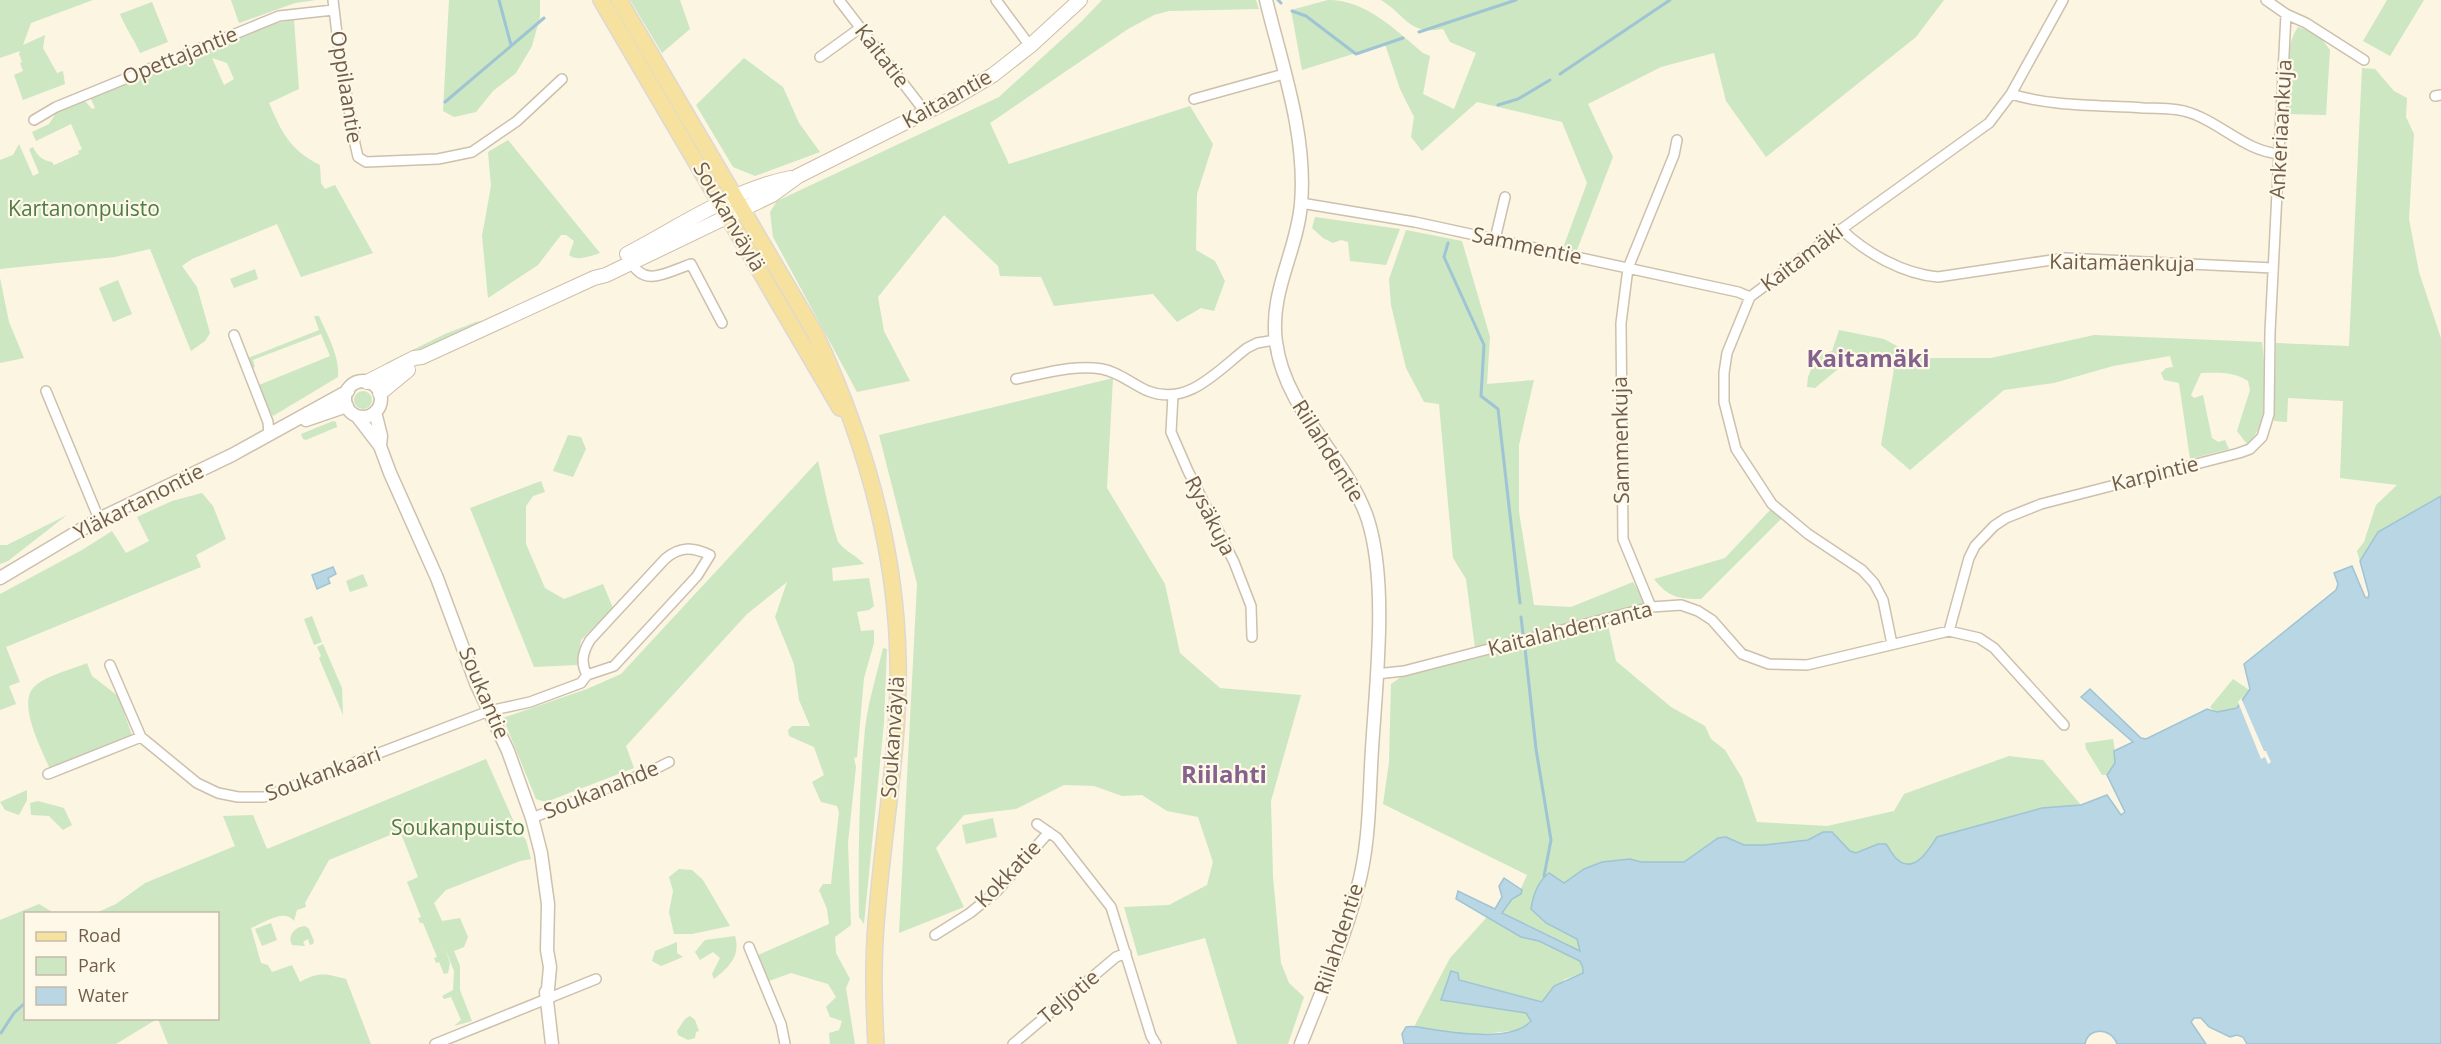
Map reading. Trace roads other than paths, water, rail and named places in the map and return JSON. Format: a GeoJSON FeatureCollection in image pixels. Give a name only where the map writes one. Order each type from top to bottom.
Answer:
{"type":"FeatureCollection","features":[{"type":"Feature","properties":{"kind":"main road","name":"Soukanväylä"},"geometry":{"type":"LineString","coordinates":[[601,0],[815,333],[838,382],[884,528],[894,587],[898,659],[892,783],[875,940],[876,1044]]}},
{"type":"Feature","properties":{"kind":"main road","name":"Soukanväylä"},"geometry":{"type":"LineString","coordinates":[[619,0],[732,207]]}},
{"type":"Feature","properties":{"kind":"main road","name":"Kaitaantie"},"geometry":{"type":"LineString","coordinates":[[732,207],[772,195],[798,176],[926,113],[993,75],[1030,46],[1080,0]]}},
{"type":"Feature","properties":{"kind":"main road"},"geometry":{"type":"LineString","coordinates":[[380,393],[422,357],[594,278],[603,268],[630,258],[732,207]]}},
{"type":"Feature","properties":{"kind":"main road"},"geometry":{"type":"LineString","coordinates":[[368,382],[414,358],[422,357]]}},
{"type":"Feature","properties":{"kind":"street","name":"Oppilaantie"},"geometry":{"type":"LineString","coordinates":[[333,0],[355,144],[358,156],[366,162],[438,159],[472,152],[517,121],[562,79]]}},
{"type":"Feature","properties":{"kind":"street","name":"Kaitatie"},"geometry":{"type":"LineString","coordinates":[[838,0],[926,113]]}},
{"type":"Feature","properties":{"kind":"street"},"geometry":{"type":"LineString","coordinates":[[996,0],[1030,46]]}},
{"type":"Feature","properties":{"kind":"street","name":"Riilahdentie"},"geometry":{"type":"LineString","coordinates":[[1266,0],[1298,132],[1301,203],[1295,235],[1276,297],[1275,340],[1286,384],[1361,501],[1368,519],[1376,554],[1378,614],[1376,674],[1366,840],[1358,887],[1341,943],[1301,1044]]}},
{"type":"Feature","properties":{"kind":"street","name":"Kaitamäki"},"geometry":{"type":"LineString","coordinates":[[1892,644],[1882,600],[1874,583],[1862,570],[1808,534],[1772,504],[1736,449],[1726,416],[1724,373],[1732,336],[1750,297],[1989,123],[2011,94],[2063,0]]}},
{"type":"Feature","properties":{"kind":"street"},"geometry":{"type":"LineString","coordinates":[[2266,0],[2364,60]]}},
{"type":"Feature","properties":{"kind":"street","name":"Opettajantie"},"geometry":{"type":"LineString","coordinates":[[34,120],[56,107],[279,16],[333,10]]}},
{"type":"Feature","properties":{"kind":"street","name":"Ankeriaankuja"},"geometry":{"type":"LineString","coordinates":[[2273,268],[2286,14]]}},
{"type":"Feature","properties":{"kind":"street"},"geometry":{"type":"LineString","coordinates":[[820,57],[860,28]]}},
{"type":"Feature","properties":{"kind":"street"},"geometry":{"type":"LineString","coordinates":[[1194,99],[1284,74]]}},
{"type":"Feature","properties":{"kind":"street"},"geometry":{"type":"LineString","coordinates":[[2011,94],[2071,104],[2183,111],[2201,117],[2254,148],[2280,154]]}},
{"type":"Feature","properties":{"kind":"street","name":"Sammenkuja"},"geometry":{"type":"LineString","coordinates":[[1651,607],[1623,539],[1620,341],[1628,268],[1674,154],[1677,140]]}},
{"type":"Feature","properties":{"kind":"street"},"geometry":{"type":"LineString","coordinates":[[1495,239],[1505,197]]}},
{"type":"Feature","properties":{"kind":"street","name":"Sammentie"},"geometry":{"type":"LineString","coordinates":[[1301,203],[1368,213],[1495,239],[1738,292],[1750,297]]}},
{"type":"Feature","properties":{"kind":"street","name":"Kaitamäenkuja"},"geometry":{"type":"LineString","coordinates":[[1841,229],[1851,239],[1900,267],[1925,276],[1938,277],[2065,258],[2273,268]]}},
{"type":"Feature","properties":{"kind":"street"},"geometry":{"type":"LineString","coordinates":[[630,258],[640,274],[651,278],[690,264],[722,323]]}},
{"type":"Feature","properties":{"kind":"street","name":"Karpintie"},"geometry":{"type":"LineString","coordinates":[[1949,631],[1969,558],[1975,546],[1994,526],[2006,518],[2041,504],[2239,453],[2257,444],[2266,430],[2269,414],[2273,268]]}},
{"type":"Feature","properties":{"kind":"street"},"geometry":{"type":"LineString","coordinates":[[234,335],[268,422],[274,431]]}},
{"type":"Feature","properties":{"kind":"street"},"geometry":{"type":"LineString","coordinates":[[1016,380],[1061,370],[1101,369],[1116,373],[1151,392],[1173,395],[1192,390],[1247,348],[1257,343],[1275,340]]}},
{"type":"Feature","properties":{"kind":"street"},"geometry":{"type":"LineString","coordinates":[[368,382],[380,393],[380,404],[375,412],[368,416],[357,416],[346,406],[348,391],[356,383],[368,382]]}},
{"type":"Feature","properties":{"kind":"street"},"geometry":{"type":"LineString","coordinates":[[46,391],[99,519]]}},
{"type":"Feature","properties":{"kind":"street","name":"Yläkartanontie"},"geometry":{"type":"LineString","coordinates":[[0,578],[99,519],[232,455],[348,391]]}},
{"type":"Feature","properties":{"kind":"street","name":"Rysäkuja"},"geometry":{"type":"LineString","coordinates":[[1173,395],[1171,432],[1234,562],[1251,606],[1252,637]]}},
{"type":"Feature","properties":{"kind":"street","name":"Yläkartanontie"},"geometry":{"type":"LineString","coordinates":[[274,431],[346,406]]}},
{"type":"Feature","properties":{"kind":"street","name":"Soukantie"},"geometry":{"type":"LineString","coordinates":[[375,412],[381,436],[380,446]]}},
{"type":"Feature","properties":{"kind":"street","name":"Soukantie"},"geometry":{"type":"LineString","coordinates":[[357,416],[380,446],[438,581],[489,711],[508,751],[532,818],[546,882],[550,967],[547,1000],[552,1044]]}},
{"type":"Feature","properties":{"kind":"street","name":"Soukankaari"},"geometry":{"type":"LineString","coordinates":[[110,665],[141,737],[197,783],[218,793],[238,797],[264,797],[489,711],[540,698],[581,683],[587,675],[614,666],[697,576],[710,555],[696,549],[685,548],[674,551],[665,559],[590,640],[583,652],[583,667],[587,675]]}},
{"type":"Feature","properties":{"kind":"street","name":"Kaitalahdenranta"},"geometry":{"type":"LineString","coordinates":[[1376,674],[1404,671],[1651,607],[1681,606],[1698,611],[1712,620],[1742,654],[1769,664],[1807,665],[1949,631],[1979,638],[1994,648],[2064,725]]}},
{"type":"Feature","properties":{"kind":"street"},"geometry":{"type":"LineString","coordinates":[[48,774],[141,737]]}},
{"type":"Feature","properties":{"kind":"street","name":"Soukanahde"},"geometry":{"type":"LineString","coordinates":[[532,818],[669,762]]}},
{"type":"Feature","properties":{"kind":"street"},"geometry":{"type":"LineString","coordinates":[[1037,824],[1057,838],[1111,907],[1151,1036],[1156,1044]]}},
{"type":"Feature","properties":{"kind":"street","name":"Kokkatie"},"geometry":{"type":"LineString","coordinates":[[935,935],[970,913],[997,891],[1049,832]]}},
{"type":"Feature","properties":{"kind":"street"},"geometry":{"type":"LineString","coordinates":[[748,947],[781,1024],[785,1044]]}},
{"type":"Feature","properties":{"kind":"street","name":"Teljotie"},"geometry":{"type":"LineString","coordinates":[[1013,1044],[1116,957],[1126,953]]}},
{"type":"Feature","properties":{"kind":"street"},"geometry":{"type":"LineString","coordinates":[[435,1044],[596,979]]}},
{"type":"Feature","properties":{"kind":"water"},"geometry":{"type":"Polygon","coordinates":[[[2441,496],[2441,1044],[2247,1044],[2243,1037],[2237,1035],[2230,1037],[2209,1027],[2201,1018],[2194,1018],[2191,1022],[2206,1044],[2117,1044],[2110,1034],[2100,1031],[2090,1034],[2085,1044],[1404,1044],[1402,1034],[1406,1027],[1416,1026],[1468,1034],[1498,1034],[1522,1028],[1531,1021],[1526,1013],[1441,1000],[1451,971],[1458,973],[1459,980],[1542,1002],[1554,986],[1583,973],[1580,961],[1539,941],[1521,937],[1456,899],[1458,891],[1495,909],[1502,897],[1499,886],[1504,878],[1522,890],[1521,894],[1512,899],[1502,913],[1580,951],[1577,939],[1546,923],[1531,909],[1536,889],[1549,873],[1564,883],[1584,869],[1602,862],[1630,859],[1641,862],[1684,862],[1718,838],[1726,837],[1744,845],[1765,845],[1808,840],[1823,832],[1832,832],[1850,851],[1856,853],[1878,844],[1886,844],[1896,859],[1904,864],[1910,864],[1921,858],[1937,837],[2042,808],[2081,805],[2107,795],[2121,815],[2125,812],[2107,775],[2115,763],[2114,751],[2133,742],[2081,697],[2090,689],[2141,738],[2146,739],[2207,709],[2217,712],[2237,708],[2250,689],[2244,664],[2336,590],[2338,584],[2334,573],[2352,566],[2365,597],[2368,598],[2369,594],[2360,561],[2378,532],[2441,496]]]}},
{"type":"Feature","properties":{"kind":"water"},"geometry":{"type":"Polygon","coordinates":[[[333,567],[336,574],[328,578],[330,583],[317,589],[312,575],[333,567]]]}},
{"type":"Feature","properties":{"kind":"waterway"},"geometry":{"type":"LineString","coordinates":[[499,0],[511,45]]}},
{"type":"Feature","properties":{"kind":"waterway"},"geometry":{"type":"LineString","coordinates":[[1278,0],[1281,3]]}},
{"type":"Feature","properties":{"kind":"waterway"},"geometry":{"type":"LineString","coordinates":[[1419,32],[1516,0]]}},
{"type":"Feature","properties":{"kind":"waterway"},"geometry":{"type":"LineString","coordinates":[[1560,74],[1670,0]]}},
{"type":"Feature","properties":{"kind":"waterway"},"geometry":{"type":"LineString","coordinates":[[1292,11],[1306,16],[1356,54],[1403,38]]}},
{"type":"Feature","properties":{"kind":"waterway"},"geometry":{"type":"LineString","coordinates":[[445,102],[544,18]]}},
{"type":"Feature","properties":{"kind":"waterway"},"geometry":{"type":"LineString","coordinates":[[1498,105],[1518,99],[1550,80]]}},
{"type":"Feature","properties":{"kind":"waterway"},"geometry":{"type":"LineString","coordinates":[[1448,243],[1444,257],[1484,345],[1481,396],[1498,409],[1520,603]]}},
{"type":"Feature","properties":{"kind":"waterway"},"geometry":{"type":"LineString","coordinates":[[1521,617],[1523,634]]}},
{"type":"Feature","properties":{"kind":"waterway"},"geometry":{"type":"LineString","coordinates":[[1525,648],[1536,749],[1551,840],[1544,876]]}},
{"type":"Feature","properties":{"kind":"waterway"},"geometry":{"type":"LineString","coordinates":[[1,1033],[14,1013],[24,1004]]}},
{"type":"Feature","properties":{"kind":"district","name":"Kaitamäki"},"geometry":{"type":"Point","coordinates":[1868,359]}},
{"type":"Feature","properties":{"kind":"district","name":"Riilahti"},"geometry":{"type":"Point","coordinates":[1224,775]}},
{"type":"Feature","properties":{"kind":"park label","name":"Kartanonpuisto"},"geometry":{"type":"Point","coordinates":[84,209]}},
{"type":"Feature","properties":{"kind":"park label","name":"Soukanpuisto"},"geometry":{"type":"Point","coordinates":[458,828]}}]}
